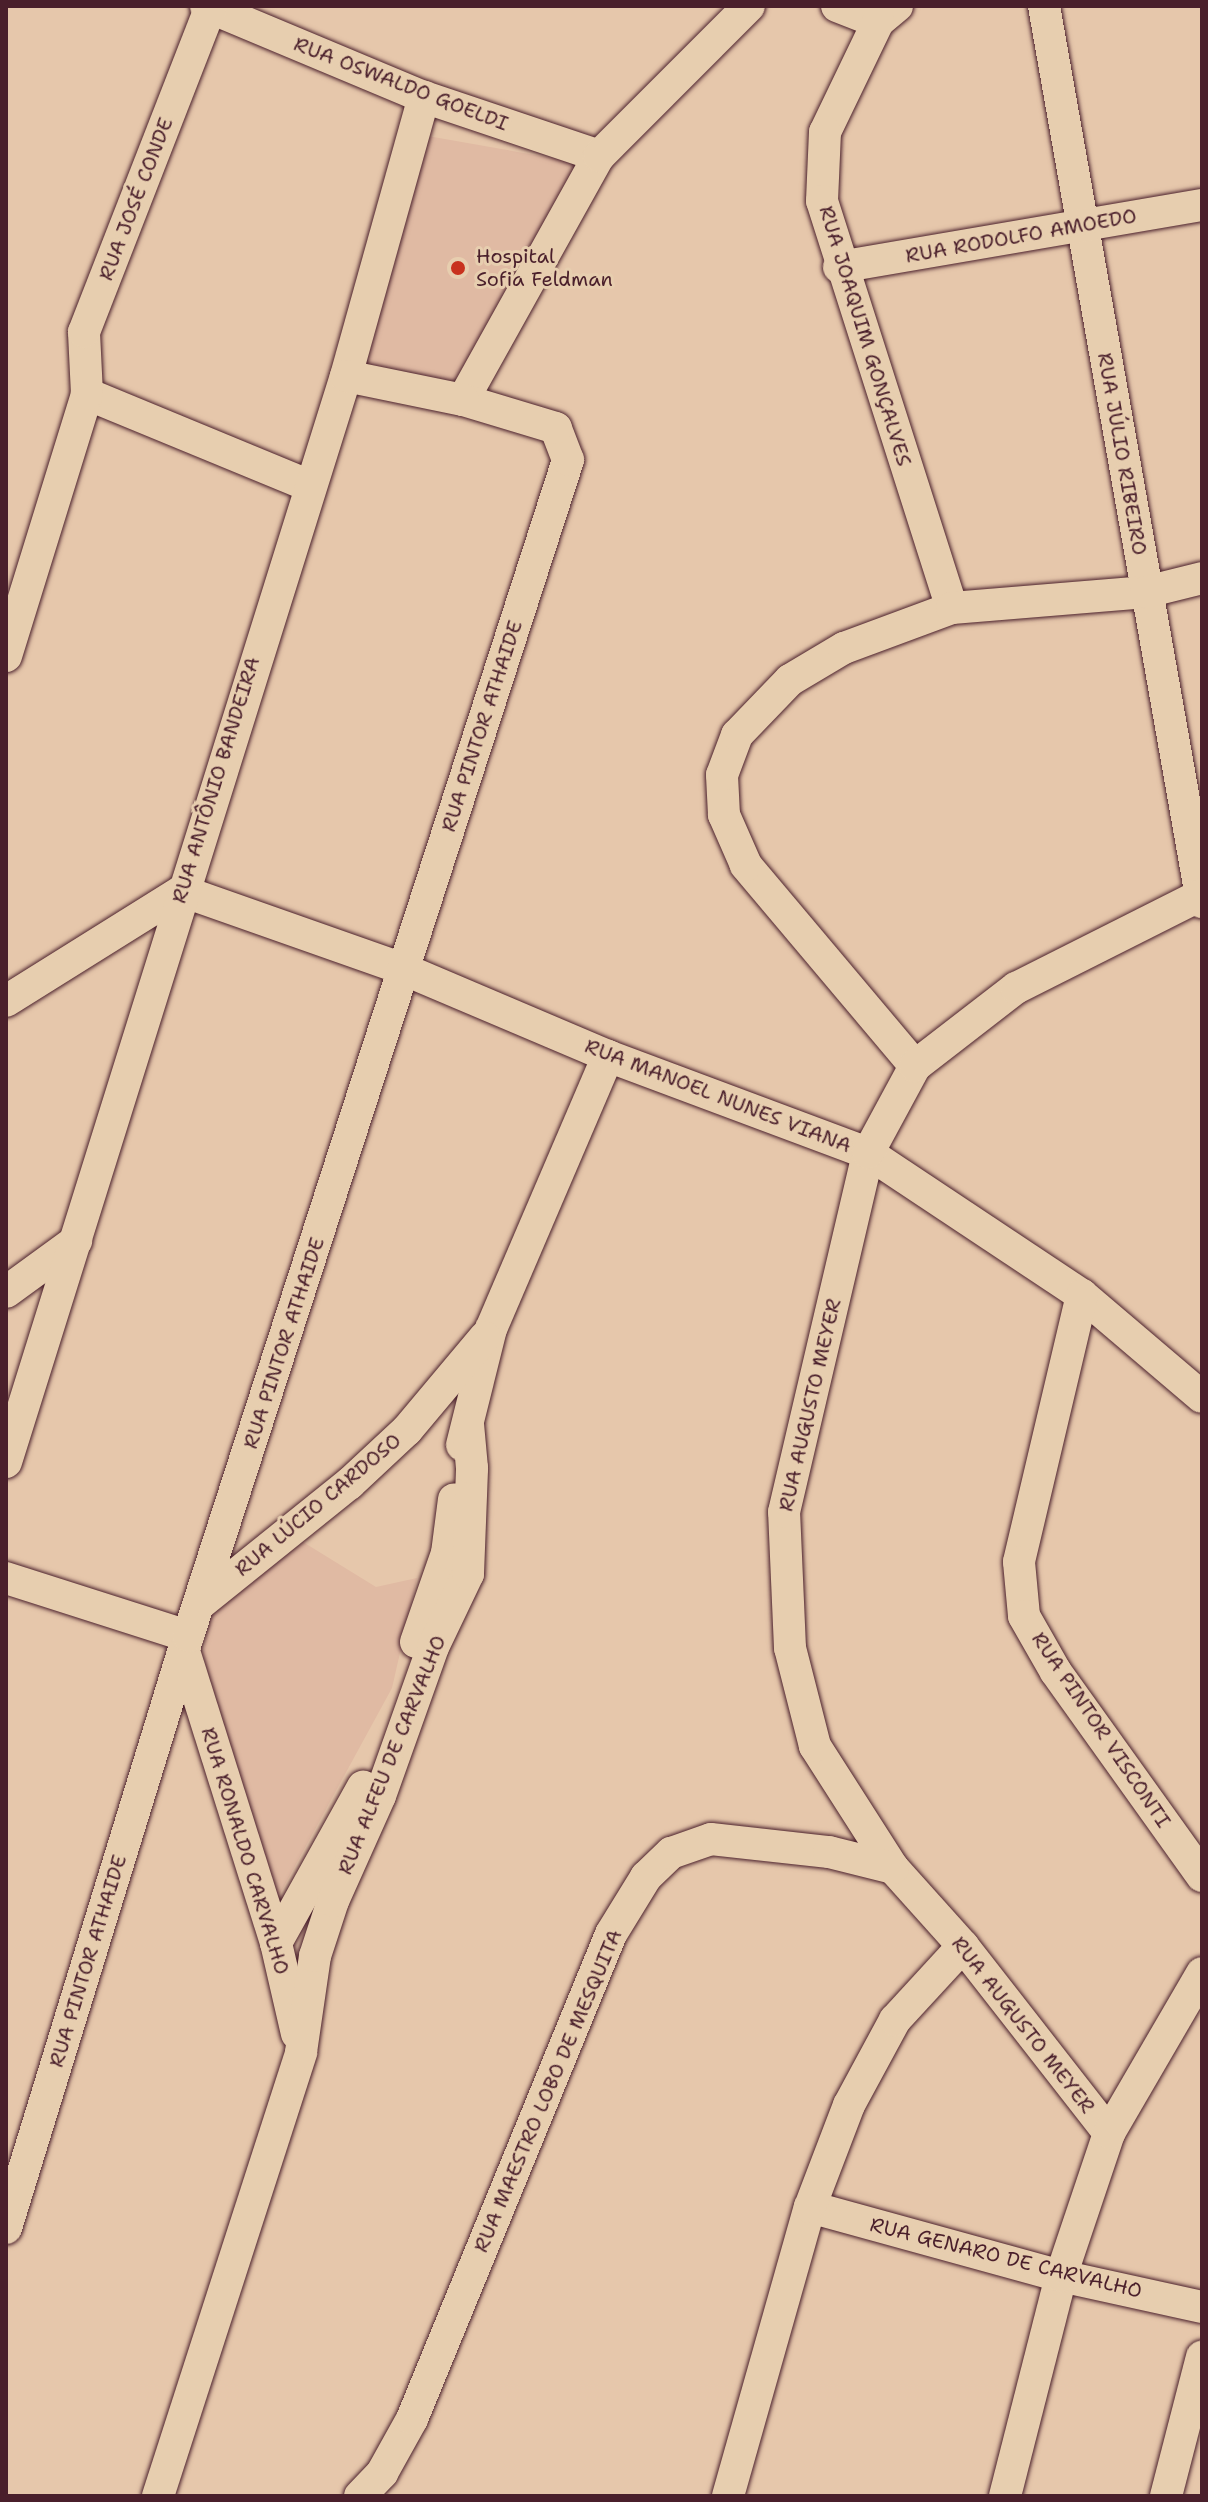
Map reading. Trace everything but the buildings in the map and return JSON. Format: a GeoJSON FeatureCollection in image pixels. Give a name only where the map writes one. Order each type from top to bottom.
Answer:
{"type":"FeatureCollection","features":[{"type":"Feature","properties":{"kind":"street"},"geometry":{"type":"LineString","coordinates":[[346,376],[468,389],[599,156],[749,6]]}},
{"type":"Feature","properties":{"kind":"street"},"geometry":{"type":"LineString","coordinates":[[837,6],[888,14]]}},
{"type":"Feature","properties":{"kind":"street","name":"RUA JÚLIO RIBEIRO"},"geometry":{"type":"LineString","coordinates":[[1044,6],[1201,899]]}},
{"type":"Feature","properties":{"kind":"street","name":"RUA OSWALDO GOELDI"},"geometry":{"type":"LineString","coordinates":[[209,7],[424,97],[599,156]]}},
{"type":"Feature","properties":{"kind":"street","name":"RUA JOSÉ CONDE"},"geometry":{"type":"LineString","coordinates":[[6,656],[87,394],[84,332],[209,7]]}},
{"type":"Feature","properties":{"kind":"street","name":"RUA JOAQUIM GONÇALVES"},"geometry":{"type":"LineString","coordinates":[[888,14],[825,132],[822,201],[839,267],[952,608]]}},
{"type":"Feature","properties":{"kind":"street","name":"RUA ANTÔNIO BANDEIRA"},"geometry":{"type":"LineString","coordinates":[[6,1462],[308,485],[346,376],[424,97]]}},
{"type":"Feature","properties":{"kind":"street","name":"RUA RODOLFO AMOEDO"},"geometry":{"type":"LineString","coordinates":[[839,267],[1202,205]]}},
{"type":"Feature","properties":{"kind":"street","name":"RUA PINTOR ATHAIDE"},"geometry":{"type":"LineString","coordinates":[[6,2228],[186,1644],[568,460],[556,428],[468,389]]}},
{"type":"Feature","properties":{"kind":"street"},"geometry":{"type":"LineString","coordinates":[[87,394],[308,485]]}},
{"type":"Feature","properties":{"kind":"street"},"geometry":{"type":"LineString","coordinates":[[1201,899],[1016,988],[915,1066],[746,865],[724,815],[722,775],[737,735],[790,680],[844,648],[952,608],[1146,592],[1202,578]]}},
{"type":"Feature","properties":{"kind":"street"},"geometry":{"type":"LineString","coordinates":[[6,1001],[182,891]]}},
{"type":"Feature","properties":{"kind":"street","name":"RUA MANOEL NUNES VIANA"},"geometry":{"type":"LineString","coordinates":[[182,891],[403,969],[608,1056],[868,1153],[1082,1295],[1202,1397]]}},
{"type":"Feature","properties":{"kind":"street","name":"RUA ALFEU DE CARVALHO"},"geometry":{"type":"LineString","coordinates":[[276,1943],[359,1797],[447,1553],[455,1472],[491,1329],[608,1056]]}},
{"type":"Feature","properties":{"kind":"street","name":"RUA AUGUSTO MEYER"},"geometry":{"type":"LineString","coordinates":[[915,1066],[868,1153],[784,1512],[783,1569],[790,1648],[815,1746],[893,1868],[963,1946],[1109,2133]]}},
{"type":"Feature","properties":{"kind":"street"},"geometry":{"type":"LineString","coordinates":[[6,1292],[76,1241]]}},
{"type":"Feature","properties":{"kind":"street","name":"RUA PINTOR VISCONTI"},"geometry":{"type":"LineString","coordinates":[[1082,1295],[1019,1562],[1024,1616],[1056,1672],[1202,1876]]}},
{"type":"Feature","properties":{"kind":"street","name":"RUA LÚCIO CARDOSO"},"geometry":{"type":"LineString","coordinates":[[202,1602],[349,1484],[407,1430],[491,1329]]}},
{"type":"Feature","properties":{"kind":"street","name":"RUA ALFEU DE CARVALHO"},"geometry":{"type":"LineString","coordinates":[[158,2496],[301,2052],[315,1956],[333,1901],[380,1796],[427,1661],[468,1574],[472,1468],[468,1424]]}},
{"type":"Feature","properties":{"kind":"street"},"geometry":{"type":"LineString","coordinates":[[6,1578],[186,1644]]}},
{"type":"Feature","properties":{"kind":"street","name":"RUA RONALDO CARVALHO"},"geometry":{"type":"LineString","coordinates":[[186,1644],[276,1943],[301,2052]]}},
{"type":"Feature","properties":{"kind":"street","name":"RUA MAESTRO LOBO DE MESQUITA"},"geometry":{"type":"LineString","coordinates":[[360,2496],[382,2473],[412,2419],[611,1934],[646,1877],[671,1853],[711,1839],[815,1850],[893,1868]]}},
{"type":"Feature","properties":{"kind":"street"},"geometry":{"type":"LineString","coordinates":[[728,2496],[810,2207],[849,2105],[895,2020],[963,1946]]}},
{"type":"Feature","properties":{"kind":"street"},"geometry":{"type":"LineString","coordinates":[[1005,2496],[1061,2276],[1109,2133],[1202,1973]]}},
{"type":"Feature","properties":{"kind":"street","name":"RUA GENARO DE CARVALHO"},"geometry":{"type":"LineString","coordinates":[[810,2207],[1061,2276],[1202,2307]]}},
{"type":"Feature","properties":{"kind":"street"},"geometry":{"type":"LineString","coordinates":[[1166,2496],[1202,2357]]}},
{"type":"Feature","properties":{"kind":"shaded area","name":"Hospital Sofia Feldman"},"geometry":{"type":"Polygon","coordinates":[[[422,135],[586,164],[460,393],[360,373],[422,135]]]}},
{"type":"Feature","properties":{"kind":"shaded area"},"geometry":{"type":"Polygon","coordinates":[[[303,1542],[376,1587],[417,1578],[392,1688],[271,1910],[203,1654],[212,1609],[303,1542]]]}},
{"type":"Feature","properties":{"kind":"place","name":"Hospital Sofia Feldman"},"geometry":{"type":"Point","coordinates":[458,268]}}]}
